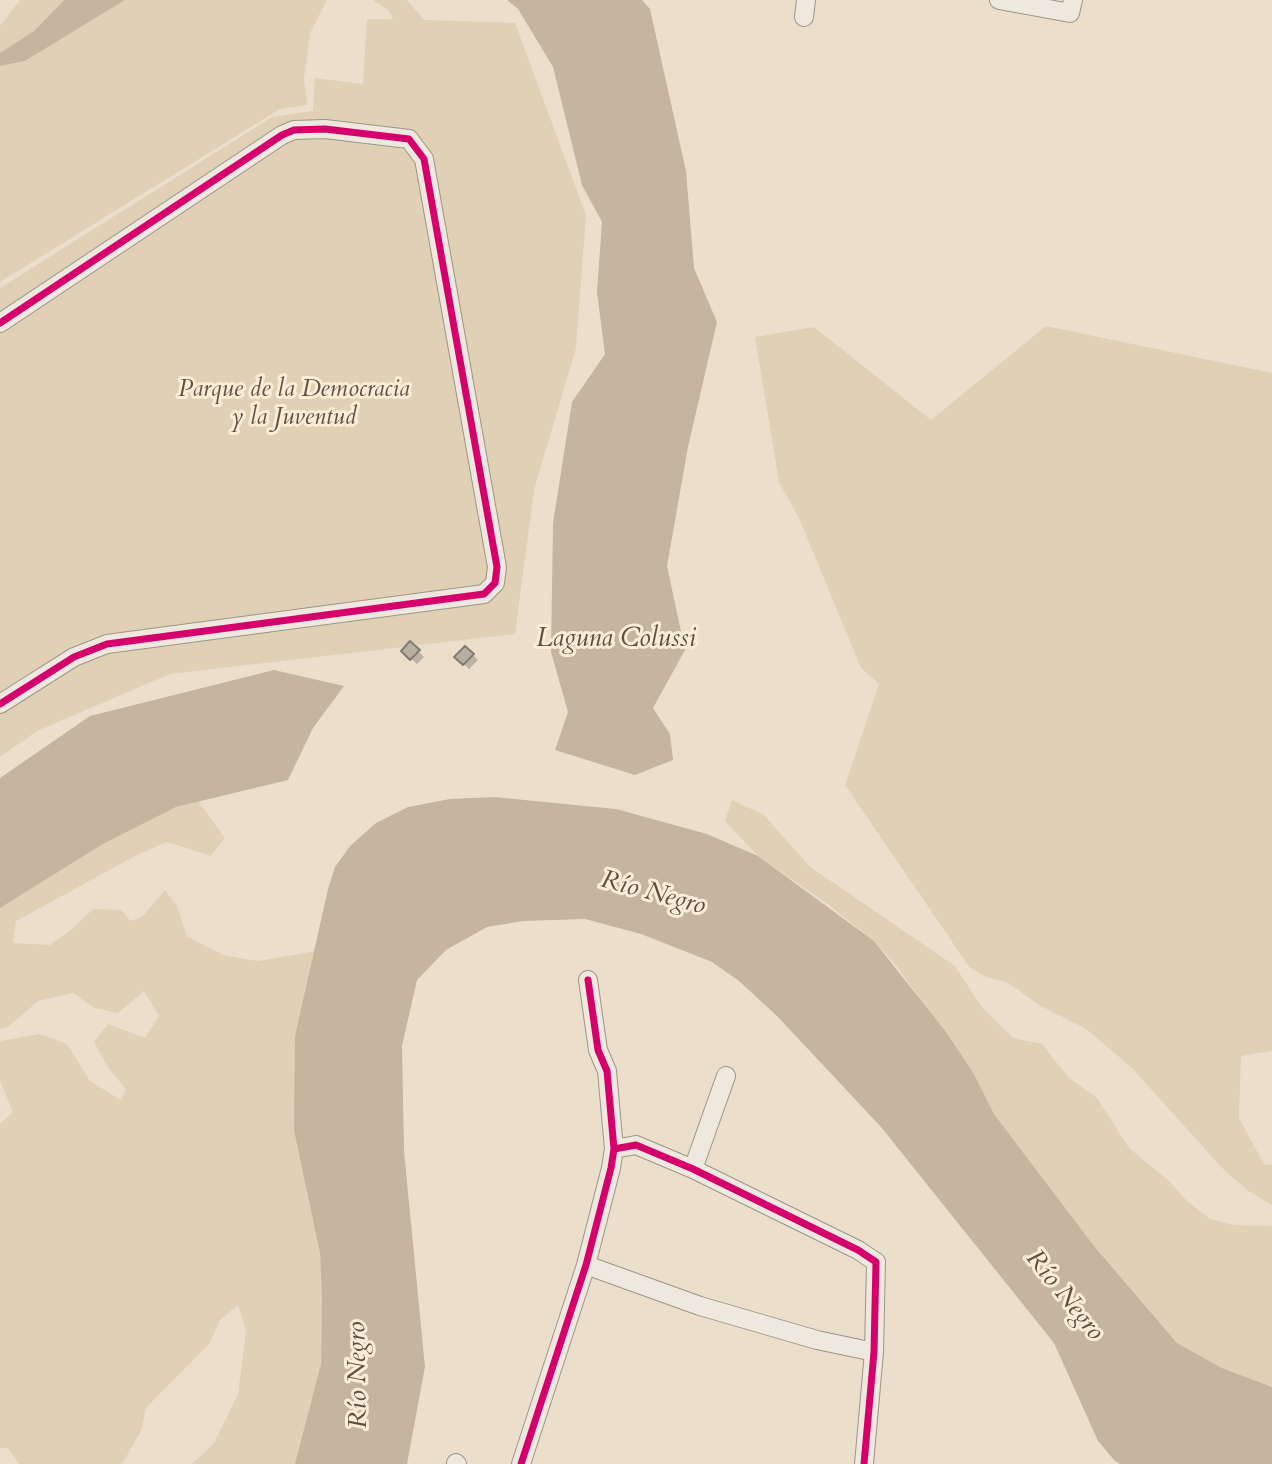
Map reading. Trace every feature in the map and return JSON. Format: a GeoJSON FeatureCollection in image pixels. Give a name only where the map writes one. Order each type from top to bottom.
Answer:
{"type":"FeatureCollection","features":[{"type":"Feature","properties":{"kind":"street"},"geometry":{"type":"LineString","coordinates":[[999,0],[1071,6]]}},
{"type":"Feature","properties":{"kind":"street"},"geometry":{"type":"LineString","coordinates":[[0,323],[293,130],[325,129],[409,139],[424,159],[497,567],[495,583],[484,594],[107,644],[74,657],[0,704]]}},
{"type":"Feature","properties":{"kind":"street"},"geometry":{"type":"LineString","coordinates":[[521,1464],[586,1265],[614,1149],[607,1071],[598,1050],[588,979]]}},
{"type":"Feature","properties":{"kind":"street"},"geometry":{"type":"LineString","coordinates":[[693,1169],[726,1076]]}},
{"type":"Feature","properties":{"kind":"street"},"geometry":{"type":"LineString","coordinates":[[614,1149],[636,1145],[693,1169],[858,1250],[876,1262],[874,1352],[864,1464]]}},
{"type":"Feature","properties":{"kind":"street"},"geometry":{"type":"LineString","coordinates":[[586,1265],[700,1306],[817,1340],[874,1352]]}},
{"type":"Feature","properties":{"kind":"green space"},"geometry":{"type":"Polygon","coordinates":[[[20,0],[64,0],[34,31],[0,53],[0,26],[20,0]]]}},
{"type":"Feature","properties":{"kind":"green space"},"geometry":{"type":"Polygon","coordinates":[[[125,0],[327,0],[310,33],[304,79],[307,105],[280,109],[0,282],[0,66],[25,61],[125,0]]]}},
{"type":"Feature","properties":{"kind":"green space","name":"Parque de la Democracia y la Juventud"},"geometry":{"type":"Polygon","coordinates":[[[373,0],[407,0],[424,20],[515,23],[586,215],[576,348],[534,490],[515,634],[170,674],[37,731],[0,757],[0,288],[272,117],[313,111],[315,78],[363,84],[367,19],[393,19],[388,10],[373,0]]]}},
{"type":"Feature","properties":{"kind":"green space"},"geometry":{"type":"Polygon","coordinates":[[[1046,326],[1272,373],[1272,1051],[1241,1056],[1239,1118],[1264,1164],[1272,1165],[1272,1205],[1248,1191],[1222,1168],[1132,1068],[1086,1029],[1039,1005],[1007,982],[986,977],[970,968],[845,785],[879,684],[861,668],[799,518],[779,482],[755,337],[814,327],[931,420],[1046,326]]]}},
{"type":"Feature","properties":{"kind":"green space"},"geometry":{"type":"Polygon","coordinates":[[[732,800],[764,815],[809,866],[955,966],[981,1006],[1013,1038],[1042,1044],[1068,1077],[1097,1098],[1129,1148],[1210,1219],[1234,1225],[1272,1226],[1272,1387],[1222,1368],[1177,1343],[1094,1246],[994,1114],[974,1074],[895,964],[874,941],[829,905],[758,856],[725,821],[732,800]]]}},
{"type":"Feature","properties":{"kind":"green space"},"geometry":{"type":"Polygon","coordinates":[[[198,801],[225,838],[211,856],[167,842],[135,856],[16,921],[13,943],[50,945],[93,909],[121,910],[130,921],[142,917],[165,890],[177,906],[187,936],[223,955],[258,961],[316,951],[295,1036],[312,1207],[320,1253],[322,1297],[321,1364],[305,1432],[295,1464],[192,1464],[214,1443],[238,1394],[246,1331],[238,1305],[220,1320],[209,1344],[146,1408],[141,1431],[122,1464],[19,1464],[8,1448],[0,1448],[0,1124],[13,1112],[0,1081],[0,1041],[40,1034],[67,1044],[90,1081],[121,1100],[126,1089],[109,1069],[94,1042],[108,1024],[145,1038],[159,1016],[144,991],[118,1013],[94,1008],[73,993],[38,1001],[8,1027],[0,1029],[0,908],[103,844],[176,807],[198,801]]]}},
{"type":"Feature","properties":{"kind":"water"},"geometry":{"type":"Polygon","coordinates":[[[64,0],[125,0],[25,61],[0,66],[0,53],[34,31],[64,0]]]}},
{"type":"Feature","properties":{"kind":"water","name":"Laguna Colussi"},"geometry":{"type":"Polygon","coordinates":[[[507,0],[642,0],[650,9],[686,171],[694,268],[717,322],[688,447],[667,566],[685,650],[653,708],[670,734],[673,760],[635,775],[555,750],[568,712],[551,652],[553,523],[572,402],[605,354],[597,292],[602,222],[582,185],[553,67],[518,9],[507,0]]]}},
{"type":"Feature","properties":{"kind":"water"},"geometry":{"type":"Polygon","coordinates":[[[274,670],[344,686],[313,728],[288,780],[176,807],[103,844],[0,908],[0,778],[90,716],[274,670]]]}},
{"type":"Feature","properties":{"kind":"water","name":"Río Negro"},"geometry":{"type":"Polygon","coordinates":[[[494,797],[616,809],[707,834],[758,856],[874,941],[946,1032],[974,1074],[994,1114],[1094,1246],[1177,1343],[1222,1368],[1272,1387],[1272,1464],[1120,1464],[1115,1461],[1098,1441],[1054,1343],[881,1127],[777,1016],[739,981],[712,962],[641,934],[585,919],[523,921],[487,927],[446,950],[417,980],[402,1046],[404,1151],[425,1367],[407,1464],[295,1464],[321,1364],[322,1297],[320,1253],[294,1130],[295,1036],[328,889],[335,867],[351,845],[376,823],[408,807],[450,799],[494,797]]]}},
{"type":"Feature","properties":{"kind":"building"},"geometry":{"type":"Polygon","coordinates":[[[410,641],[420,650],[410,660],[401,651],[410,641]]]}},
{"type":"Feature","properties":{"kind":"building"},"geometry":{"type":"Polygon","coordinates":[[[465,646],[474,654],[463,665],[454,657],[465,646]]]}},
{"type":"Feature","properties":{"kind":"cycle path"},"geometry":{"type":"LineString","coordinates":[[0,323],[282,135],[294,130],[325,129],[409,139],[424,159],[497,567],[495,583],[484,594],[107,644],[74,657],[0,704]]}},
{"type":"Feature","properties":{"kind":"cycle path"},"geometry":{"type":"LineString","coordinates":[[521,1464],[586,1265],[614,1149],[607,1071],[598,1050],[588,980]]}},
{"type":"Feature","properties":{"kind":"cycle path"},"geometry":{"type":"LineString","coordinates":[[614,1149],[636,1145],[693,1169],[858,1250],[876,1262],[874,1352],[864,1464]]}}]}
